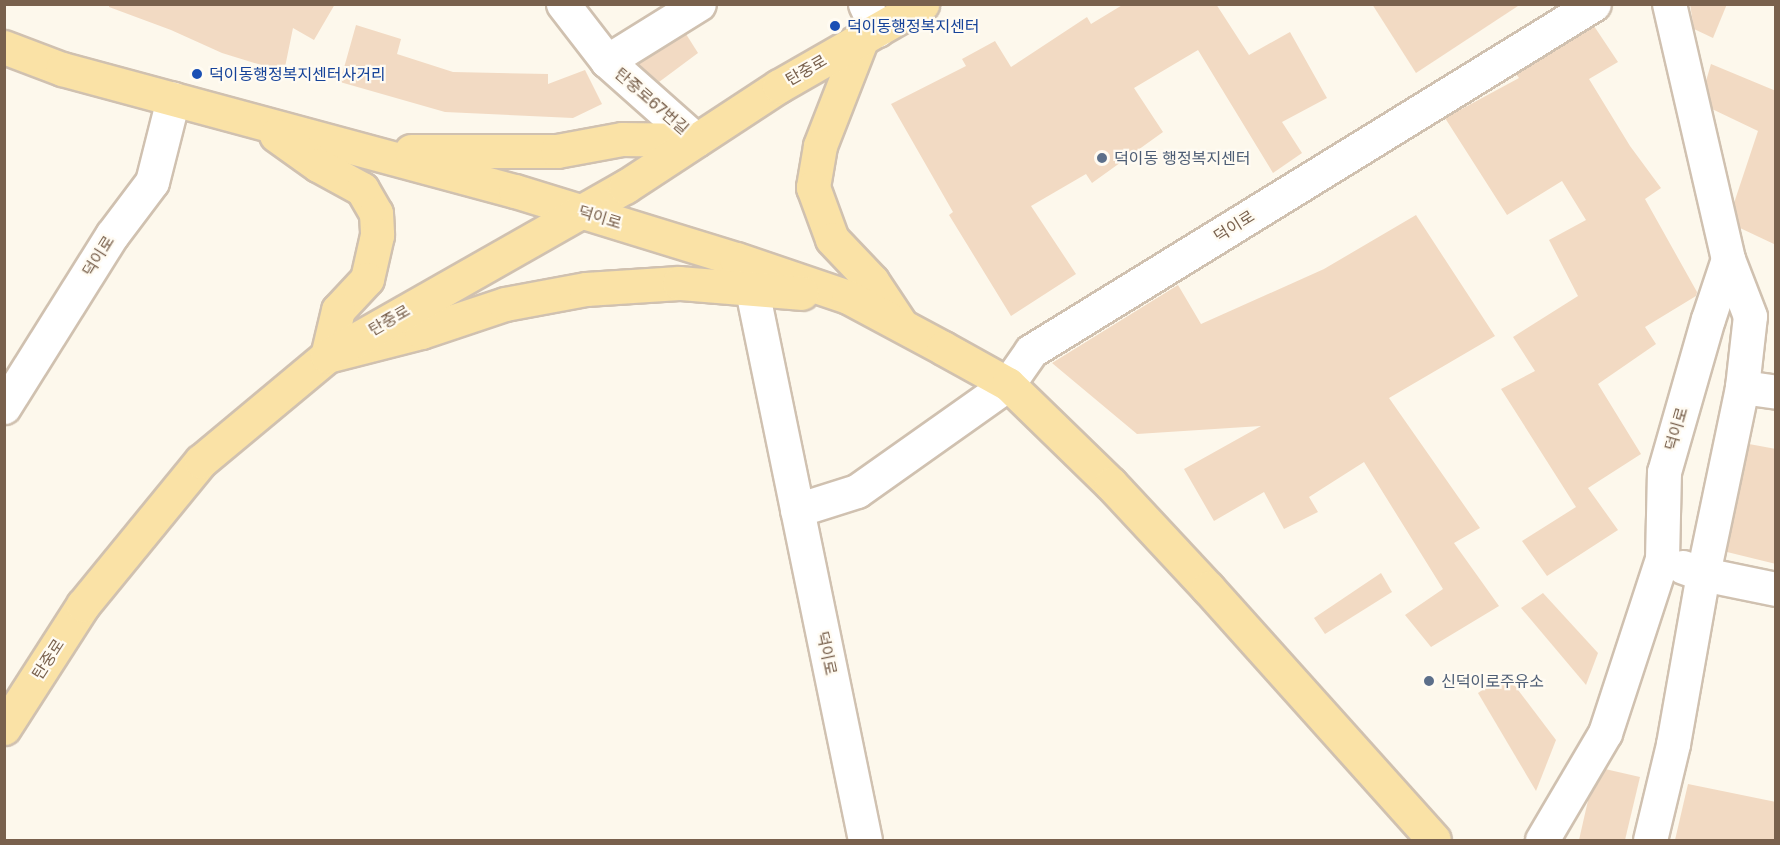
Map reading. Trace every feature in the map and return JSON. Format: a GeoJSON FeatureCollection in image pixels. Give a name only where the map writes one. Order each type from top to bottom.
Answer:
{"type":"FeatureCollection","features":[{"type":"Feature","properties":{"kind":"main road","name":"탄중로"},"geometry":{"type":"LineString","coordinates":[[4,728],[83,605],[201,461],[327,356],[580,210],[625,187],[779,86],[868,24],[922,4]]}},
{"type":"Feature","properties":{"kind":"main road"},"geometry":{"type":"LineString","coordinates":[[868,24],[820,147],[813,187],[832,239],[872,281],[901,325]]}},
{"type":"Feature","properties":{"kind":"main road","name":"덕이로"},"geometry":{"type":"LineString","coordinates":[[4,47],[62,69],[580,210],[848,297],[1008,384],[1111,484],[1192,570],[1434,840]]}},
{"type":"Feature","properties":{"kind":"main road"},"geometry":{"type":"LineString","coordinates":[[259,122],[318,165],[362,189],[376,213],[377,235],[367,279],[338,310],[327,356],[421,332],[505,304],[586,289],[679,283],[848,297]]}},
{"type":"Feature","properties":{"kind":"main road"},"geometry":{"type":"LineString","coordinates":[[365,152],[557,151],[622,139],[696,140]]}},
{"type":"Feature","properties":{"kind":"street","name":"탄중로67번길"},"geometry":{"type":"LineString","coordinates":[[562,4],[607,62],[696,140]]}},
{"type":"Feature","properties":{"kind":"street","name":"탄중로67번길"},"geometry":{"type":"LineString","coordinates":[[607,62],[699,4]]}},
{"type":"Feature","properties":{"kind":"street","name":"덕이로"},"geometry":{"type":"LineString","coordinates":[[1008,384],[1031,351],[1594,4]]}},
{"type":"Feature","properties":{"kind":"street","name":"덕이로"},"geometry":{"type":"LineString","coordinates":[[1542,840],[1605,733],[1662,559],[1664,472],[1728,259],[1670,4]]}},
{"type":"Feature","properties":{"kind":"street","name":"덕이로"},"geometry":{"type":"LineString","coordinates":[[4,406],[112,235],[152,182],[173,99]]}},
{"type":"Feature","properties":{"kind":"street"},"geometry":{"type":"LineString","coordinates":[[1650,840],[1674,744],[1703,574],[1742,387],[1750,316],[1728,259]]}},
{"type":"Feature","properties":{"kind":"street","name":"덕이로"},"geometry":{"type":"LineString","coordinates":[[753,290],[865,840]]}},
{"type":"Feature","properties":{"kind":"street"},"geometry":{"type":"LineString","coordinates":[[797,510],[857,491],[1008,384]]}},
{"type":"Feature","properties":{"kind":"street"},"geometry":{"type":"LineString","coordinates":[[1742,387],[1776,392]]}},
{"type":"Feature","properties":{"kind":"street"},"geometry":{"type":"LineString","coordinates":[[1662,559],[1703,574],[1776,589]]}},
{"type":"Feature","properties":{"kind":"building"},"geometry":{"type":"Polygon","coordinates":[[[109,4],[335,4],[314,40],[293,28],[284,72],[222,53],[171,30],[109,7],[109,4]]]}},
{"type":"Feature","properties":{"kind":"building"},"geometry":{"type":"Polygon","coordinates":[[[1124,4],[1216,4],[1249,55],[1290,32],[1327,98],[1282,122],[1302,153],[1273,173],[1198,50],[1134,88],[1163,132],[1092,183],[1086,174],[1031,206],[1076,274],[1011,316],[949,215],[953,212],[891,104],[966,66],[962,59],[995,41],[1011,67],[1087,17],[1091,24],[1124,4]]]}},
{"type":"Feature","properties":{"kind":"building"},"geometry":{"type":"Polygon","coordinates":[[[1372,4],[1521,4],[1416,73],[1372,4]]]}},
{"type":"Feature","properties":{"kind":"building"},"geometry":{"type":"Polygon","coordinates":[[[1690,4],[1727,4],[1713,38],[1694,29],[1690,4]]]}},
{"type":"Feature","properties":{"kind":"building"},"geometry":{"type":"Polygon","coordinates":[[[356,25],[401,39],[397,54],[453,72],[548,74],[548,84],[585,70],[602,104],[573,118],[445,112],[340,82],[356,25]]]}},
{"type":"Feature","properties":{"kind":"building"},"geometry":{"type":"Polygon","coordinates":[[[1594,26],[1618,62],[1589,79],[1630,146],[1661,188],[1645,199],[1697,292],[1696,296],[1645,327],[1656,344],[1598,384],[1641,454],[1588,488],[1618,530],[1547,576],[1522,541],[1576,507],[1501,389],[1535,371],[1513,337],[1578,296],[1549,240],[1586,220],[1562,181],[1507,215],[1445,118],[1519,78],[1516,74],[1594,26]]]}},
{"type":"Feature","properties":{"kind":"building"},"geometry":{"type":"Polygon","coordinates":[[[686,34],[698,53],[659,82],[638,64],[686,34]]]}},
{"type":"Feature","properties":{"kind":"building"},"geometry":{"type":"Polygon","coordinates":[[[1711,64],[1776,91],[1776,245],[1740,228],[1734,203],[1758,131],[1712,109],[1706,81],[1711,64]]]}},
{"type":"Feature","properties":{"kind":"building"},"geometry":{"type":"Polygon","coordinates":[[[1416,215],[1495,336],[1389,398],[1480,528],[1454,543],[1499,606],[1431,647],[1405,615],[1443,589],[1364,462],[1309,497],[1318,512],[1284,529],[1264,492],[1214,521],[1184,469],[1261,426],[1137,434],[1052,363],[1178,285],[1201,324],[1324,269],[1416,215]]]}},
{"type":"Feature","properties":{"kind":"building"},"geometry":{"type":"Polygon","coordinates":[[[1749,444],[1776,449],[1776,564],[1727,552],[1749,444]]]}},
{"type":"Feature","properties":{"kind":"building"},"geometry":{"type":"Polygon","coordinates":[[[1381,573],[1392,592],[1325,634],[1314,618],[1381,573]]]}},
{"type":"Feature","properties":{"kind":"building"},"geometry":{"type":"Polygon","coordinates":[[[1543,593],[1598,653],[1586,685],[1521,608],[1543,593]]]}},
{"type":"Feature","properties":{"kind":"building"},"geometry":{"type":"Polygon","coordinates":[[[1506,674],[1556,740],[1536,791],[1478,693],[1506,674]]]}},
{"type":"Feature","properties":{"kind":"building"},"geometry":{"type":"Polygon","coordinates":[[[1605,769],[1640,777],[1625,840],[1579,840],[1589,796],[1605,769]]]}},
{"type":"Feature","properties":{"kind":"building"},"geometry":{"type":"Polygon","coordinates":[[[1688,784],[1776,802],[1776,840],[1675,840],[1688,784]]]}},
{"type":"Feature","properties":{"kind":"place","name":"덕이동행정복지센터"},"geometry":{"type":"Point","coordinates":[835,26]}},
{"type":"Feature","properties":{"kind":"place","name":"덕이동행정복지센터사거리"},"geometry":{"type":"Point","coordinates":[197,74]}},
{"type":"Feature","properties":{"kind":"place","name":"덕이동 행정복지센터"},"geometry":{"type":"Point","coordinates":[1102,158]}},
{"type":"Feature","properties":{"kind":"place","name":"신덕이로주유소"},"geometry":{"type":"Point","coordinates":[1429,681]}}]}
